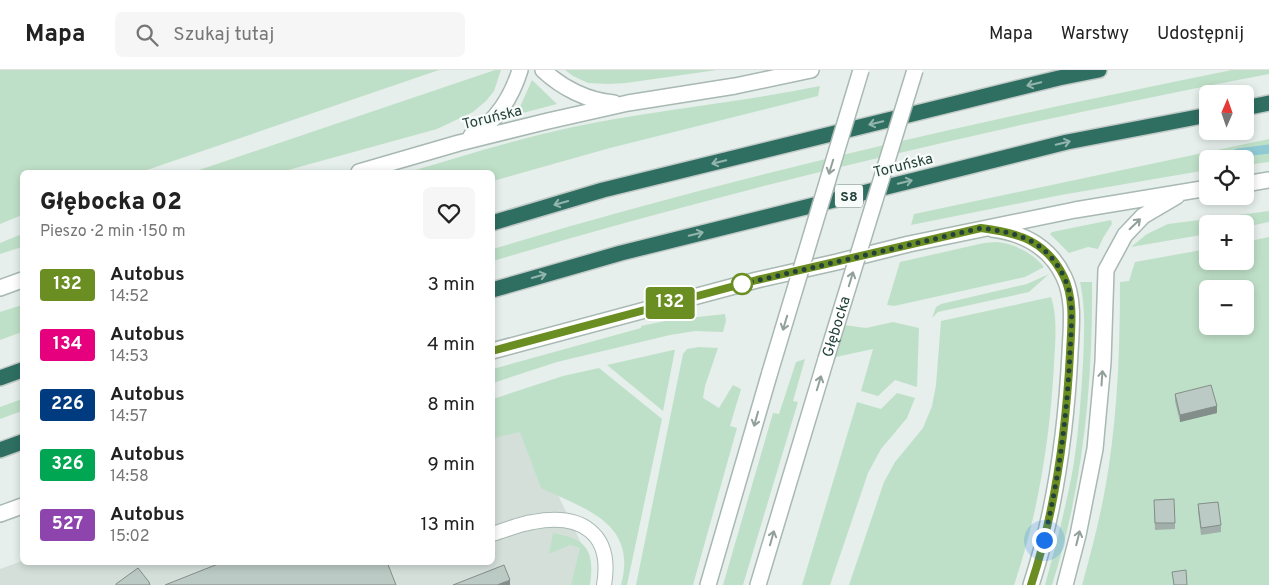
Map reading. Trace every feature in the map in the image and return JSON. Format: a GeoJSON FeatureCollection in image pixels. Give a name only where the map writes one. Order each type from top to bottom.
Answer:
{"type":"FeatureCollection","features":[{"type":"Feature","properties":{"kind":"highway"},"geometry":{"type":"LineString","coordinates":[[495,222],[603,190],[1059,78],[1099,70]]}},
{"type":"Feature","properties":{"kind":"highway"},"geometry":{"type":"LineString","coordinates":[[1254,106],[1269,103]]}},
{"type":"Feature","properties":{"kind":"highway","name":"Toruńska"},"geometry":{"type":"LineString","coordinates":[[495,289],[621,253],[1067,142],[1199,117]]}},
{"type":"Feature","properties":{"kind":"highway"},"geometry":{"type":"LineString","coordinates":[[0,378],[20,371]]}},
{"type":"Feature","properties":{"kind":"highway"},"geometry":{"type":"LineString","coordinates":[[0,450],[20,443]]}},
{"type":"Feature","properties":{"kind":"street"},"geometry":{"type":"LineString","coordinates":[[459,143],[490,123],[510,95],[520,70]]}},
{"type":"Feature","properties":{"kind":"street"},"geometry":{"type":"LineString","coordinates":[[544,70],[556,82],[577,94],[604,102],[628,103]]}},
{"type":"Feature","properties":{"kind":"street","name":"Toruńska"},"geometry":{"type":"LineString","coordinates":[[366,170],[459,143],[628,103],[735,86],[811,70]]}},
{"type":"Feature","properties":{"kind":"street"},"geometry":{"type":"LineString","coordinates":[[708,585],[860,70]]}},
{"type":"Feature","properties":{"kind":"street","name":"Głębocka"},"geometry":{"type":"LineString","coordinates":[[758,585],[915,70]]}},
{"type":"Feature","properties":{"kind":"street"},"geometry":{"type":"LineString","coordinates":[[1254,182],[1269,180]]}},
{"type":"Feature","properties":{"kind":"street"},"geometry":{"type":"LineString","coordinates":[[495,350],[757,280],[981,228],[1199,190]]}},
{"type":"Feature","properties":{"kind":"street"},"geometry":{"type":"LineString","coordinates":[[1065,585],[1078,535],[1095,449],[1100,403],[1106,270],[1125,235],[1143,216],[1184,192]]}},
{"type":"Feature","properties":{"kind":"street"},"geometry":{"type":"LineString","coordinates":[[981,228],[1007,231],[1028,238],[1058,265],[1070,292],[1070,339],[1065,426],[1052,506],[1031,585]]}},
{"type":"Feature","properties":{"kind":"street"},"geometry":{"type":"LineString","coordinates":[[0,288],[20,281]]}},
{"type":"Feature","properties":{"kind":"street"},"geometry":{"type":"LineString","coordinates":[[0,514],[20,507]]}},
{"type":"Feature","properties":{"kind":"lane"},"geometry":{"type":"LineString","coordinates":[[495,533],[543,520],[566,520],[578,523],[588,528],[602,546],[606,569],[604,585]]}},
{"type":"Feature","properties":{"kind":"shaded area"},"geometry":{"type":"Polygon","coordinates":[[[518,412],[584,549],[574,585],[0,585],[0,569],[20,562],[20,565],[495,565],[495,418],[518,412]]]}},
{"type":"Feature","properties":{"kind":"green space"},"geometry":{"type":"Polygon","coordinates":[[[0,70],[439,70],[147,170],[20,170],[20,216],[0,224],[0,70]]]}},
{"type":"Feature","properties":{"kind":"green space"},"geometry":{"type":"Polygon","coordinates":[[[495,70],[501,70],[494,91],[486,101],[473,112],[437,129],[288,170],[199,170],[495,70]]]}},
{"type":"Feature","properties":{"kind":"green space"},"geometry":{"type":"Polygon","coordinates":[[[565,70],[717,70],[608,84],[588,83],[565,70]]]}},
{"type":"Feature","properties":{"kind":"green space"},"geometry":{"type":"Polygon","coordinates":[[[1232,70],[1269,70],[1269,74],[1212,85],[1199,85],[1199,88],[878,158],[685,207],[495,260],[495,248],[584,222],[768,173],[953,129],[1232,70]]]}},
{"type":"Feature","properties":{"kind":"green space"},"geometry":{"type":"Polygon","coordinates":[[[532,80],[557,104],[519,114],[518,111],[532,80]]]}},
{"type":"Feature","properties":{"kind":"green space"},"geometry":{"type":"Polygon","coordinates":[[[820,86],[818,96],[610,148],[495,180],[495,170],[416,170],[511,142],[573,127],[820,86]]]}},
{"type":"Feature","properties":{"kind":"green space"},"geometry":{"type":"Polygon","coordinates":[[[1269,139],[1269,162],[1254,164],[1254,150],[1217,150],[1269,139]]]}},
{"type":"Feature","properties":{"kind":"green space"},"geometry":{"type":"Polygon","coordinates":[[[1199,154],[1199,171],[1061,195],[911,225],[914,214],[1199,154]]]}},
{"type":"Feature","properties":{"kind":"green space"},"geometry":{"type":"Polygon","coordinates":[[[1269,211],[1269,222],[1254,225],[1254,215],[1238,215],[1269,211]]]}},
{"type":"Feature","properties":{"kind":"green space"},"geometry":{"type":"Polygon","coordinates":[[[1111,220],[1112,224],[1098,249],[1088,247],[1069,253],[1050,234],[1052,232],[1111,220]]]}},
{"type":"Feature","properties":{"kind":"green space"},"geometry":{"type":"Polygon","coordinates":[[[1199,220],[1199,235],[1131,247],[1147,234],[1168,224],[1199,220]]]}},
{"type":"Feature","properties":{"kind":"green space"},"geometry":{"type":"Polygon","coordinates":[[[20,235],[20,248],[0,254],[0,243],[20,235]]]}},
{"type":"Feature","properties":{"kind":"green space"},"geometry":{"type":"Polygon","coordinates":[[[1269,237],[1269,585],[1082,585],[1101,511],[1115,419],[1120,328],[1120,282],[1129,281],[1135,262],[1199,250],[1199,270],[1254,270],[1254,240],[1269,237]]]}},
{"type":"Feature","properties":{"kind":"green space"},"geometry":{"type":"Polygon","coordinates":[[[997,242],[1023,250],[1044,267],[1025,277],[894,306],[887,305],[900,262],[984,243],[997,242]]]}},
{"type":"Feature","properties":{"kind":"green space"},"geometry":{"type":"Polygon","coordinates":[[[1049,274],[1029,292],[938,312],[932,318],[936,307],[941,304],[1027,284],[1049,274]]]}},
{"type":"Feature","properties":{"kind":"green space"},"geometry":{"type":"Polygon","coordinates":[[[1080,282],[1092,282],[1091,359],[1084,435],[1079,473],[1063,548],[1052,585],[1045,585],[1068,493],[1077,437],[1084,333],[1084,312],[1080,282]]]}},
{"type":"Feature","properties":{"kind":"green space"},"geometry":{"type":"Polygon","coordinates":[[[1051,297],[1055,313],[1055,339],[1046,449],[1030,532],[1014,585],[849,585],[884,482],[895,462],[923,428],[932,406],[936,385],[941,321],[1051,297]]]}},
{"type":"Feature","properties":{"kind":"green space"},"geometry":{"type":"Polygon","coordinates":[[[20,306],[20,333],[0,340],[0,312],[20,306]]]}},
{"type":"Feature","properties":{"kind":"green space"},"geometry":{"type":"Polygon","coordinates":[[[725,314],[726,321],[723,332],[695,331],[670,335],[557,362],[495,382],[495,368],[641,328],[641,326],[670,320],[725,314]]]}},
{"type":"Feature","properties":{"kind":"green space"},"geometry":{"type":"Polygon","coordinates":[[[893,322],[919,328],[917,387],[895,380],[878,396],[861,391],[873,349],[822,360],[844,325],[866,328],[893,322]]]}},
{"type":"Feature","properties":{"kind":"green space"},"geometry":{"type":"Polygon","coordinates":[[[699,347],[718,348],[705,386],[703,398],[719,408],[733,385],[741,389],[730,426],[737,428],[693,585],[636,585],[683,354],[687,349],[699,347]]]}},
{"type":"Feature","properties":{"kind":"green space"},"geometry":{"type":"Polygon","coordinates":[[[673,350],[675,350],[663,411],[607,365],[673,350]]]}},
{"type":"Feature","properties":{"kind":"green space"},"geometry":{"type":"Polygon","coordinates":[[[805,359],[793,401],[798,402],[743,585],[723,585],[773,413],[779,414],[796,362],[805,359]]]}},
{"type":"Feature","properties":{"kind":"green space"},"geometry":{"type":"Polygon","coordinates":[[[599,368],[662,419],[627,585],[621,585],[624,564],[622,547],[615,533],[604,521],[590,512],[541,488],[520,432],[495,438],[495,398],[563,376],[599,368]]]}},
{"type":"Feature","properties":{"kind":"green space"},"geometry":{"type":"Polygon","coordinates":[[[897,393],[915,398],[907,418],[881,449],[868,473],[830,585],[802,585],[857,402],[881,409],[897,393]]]}},
{"type":"Feature","properties":{"kind":"green space"},"geometry":{"type":"Polygon","coordinates":[[[20,400],[20,412],[0,419],[0,407],[20,400]]]}},
{"type":"Feature","properties":{"kind":"green space"},"geometry":{"type":"Polygon","coordinates":[[[553,533],[574,539],[586,548],[591,563],[590,585],[571,585],[580,548],[570,545],[549,554],[553,533]]]}},
{"type":"Feature","properties":{"kind":"building"},"geometry":{"type":"Polygon","coordinates":[[[1211,385],[1217,406],[1180,415],[1175,394],[1211,385]]]}},
{"type":"Feature","properties":{"kind":"building"},"geometry":{"type":"Polygon","coordinates":[[[1174,499],[1175,523],[1155,523],[1154,500],[1174,499]]]}},
{"type":"Feature","properties":{"kind":"building"},"geometry":{"type":"Polygon","coordinates":[[[1218,502],[1221,525],[1201,528],[1198,504],[1218,502]]]}},
{"type":"Feature","properties":{"kind":"building"},"geometry":{"type":"Polygon","coordinates":[[[215,565],[388,565],[396,585],[165,585],[215,565]]]}},
{"type":"Feature","properties":{"kind":"building"},"geometry":{"type":"Polygon","coordinates":[[[504,565],[510,580],[497,585],[453,585],[504,565]]]}},
{"type":"Feature","properties":{"kind":"building"},"geometry":{"type":"Polygon","coordinates":[[[138,568],[150,585],[116,585],[116,584],[138,568]]]}},
{"type":"Feature","properties":{"kind":"building"},"geometry":{"type":"Polygon","coordinates":[[[1186,570],[1187,585],[1174,585],[1172,572],[1186,570]]]}},
{"type":"Feature","properties":{"kind":"waterway"},"geometry":{"type":"LineString","coordinates":[[1254,151],[1269,149]]}},
{"type":"Feature","properties":{"kind":"bus line","name":"132"},"geometry":{"type":"LineString","coordinates":[[495,350],[757,280],[981,228],[1007,231],[1028,238],[1058,265],[1070,292],[1071,302],[1065,426],[1052,506],[1031,585]]}},
{"type":"Feature","properties":{"kind":"route"},"geometry":{"type":"LineString","coordinates":[[742,284],[738,285],[981,228],[1007,231],[1028,238],[1043,250],[1058,265],[1065,278],[1071,302],[1065,426],[1052,506],[1044,540]]}}]}
